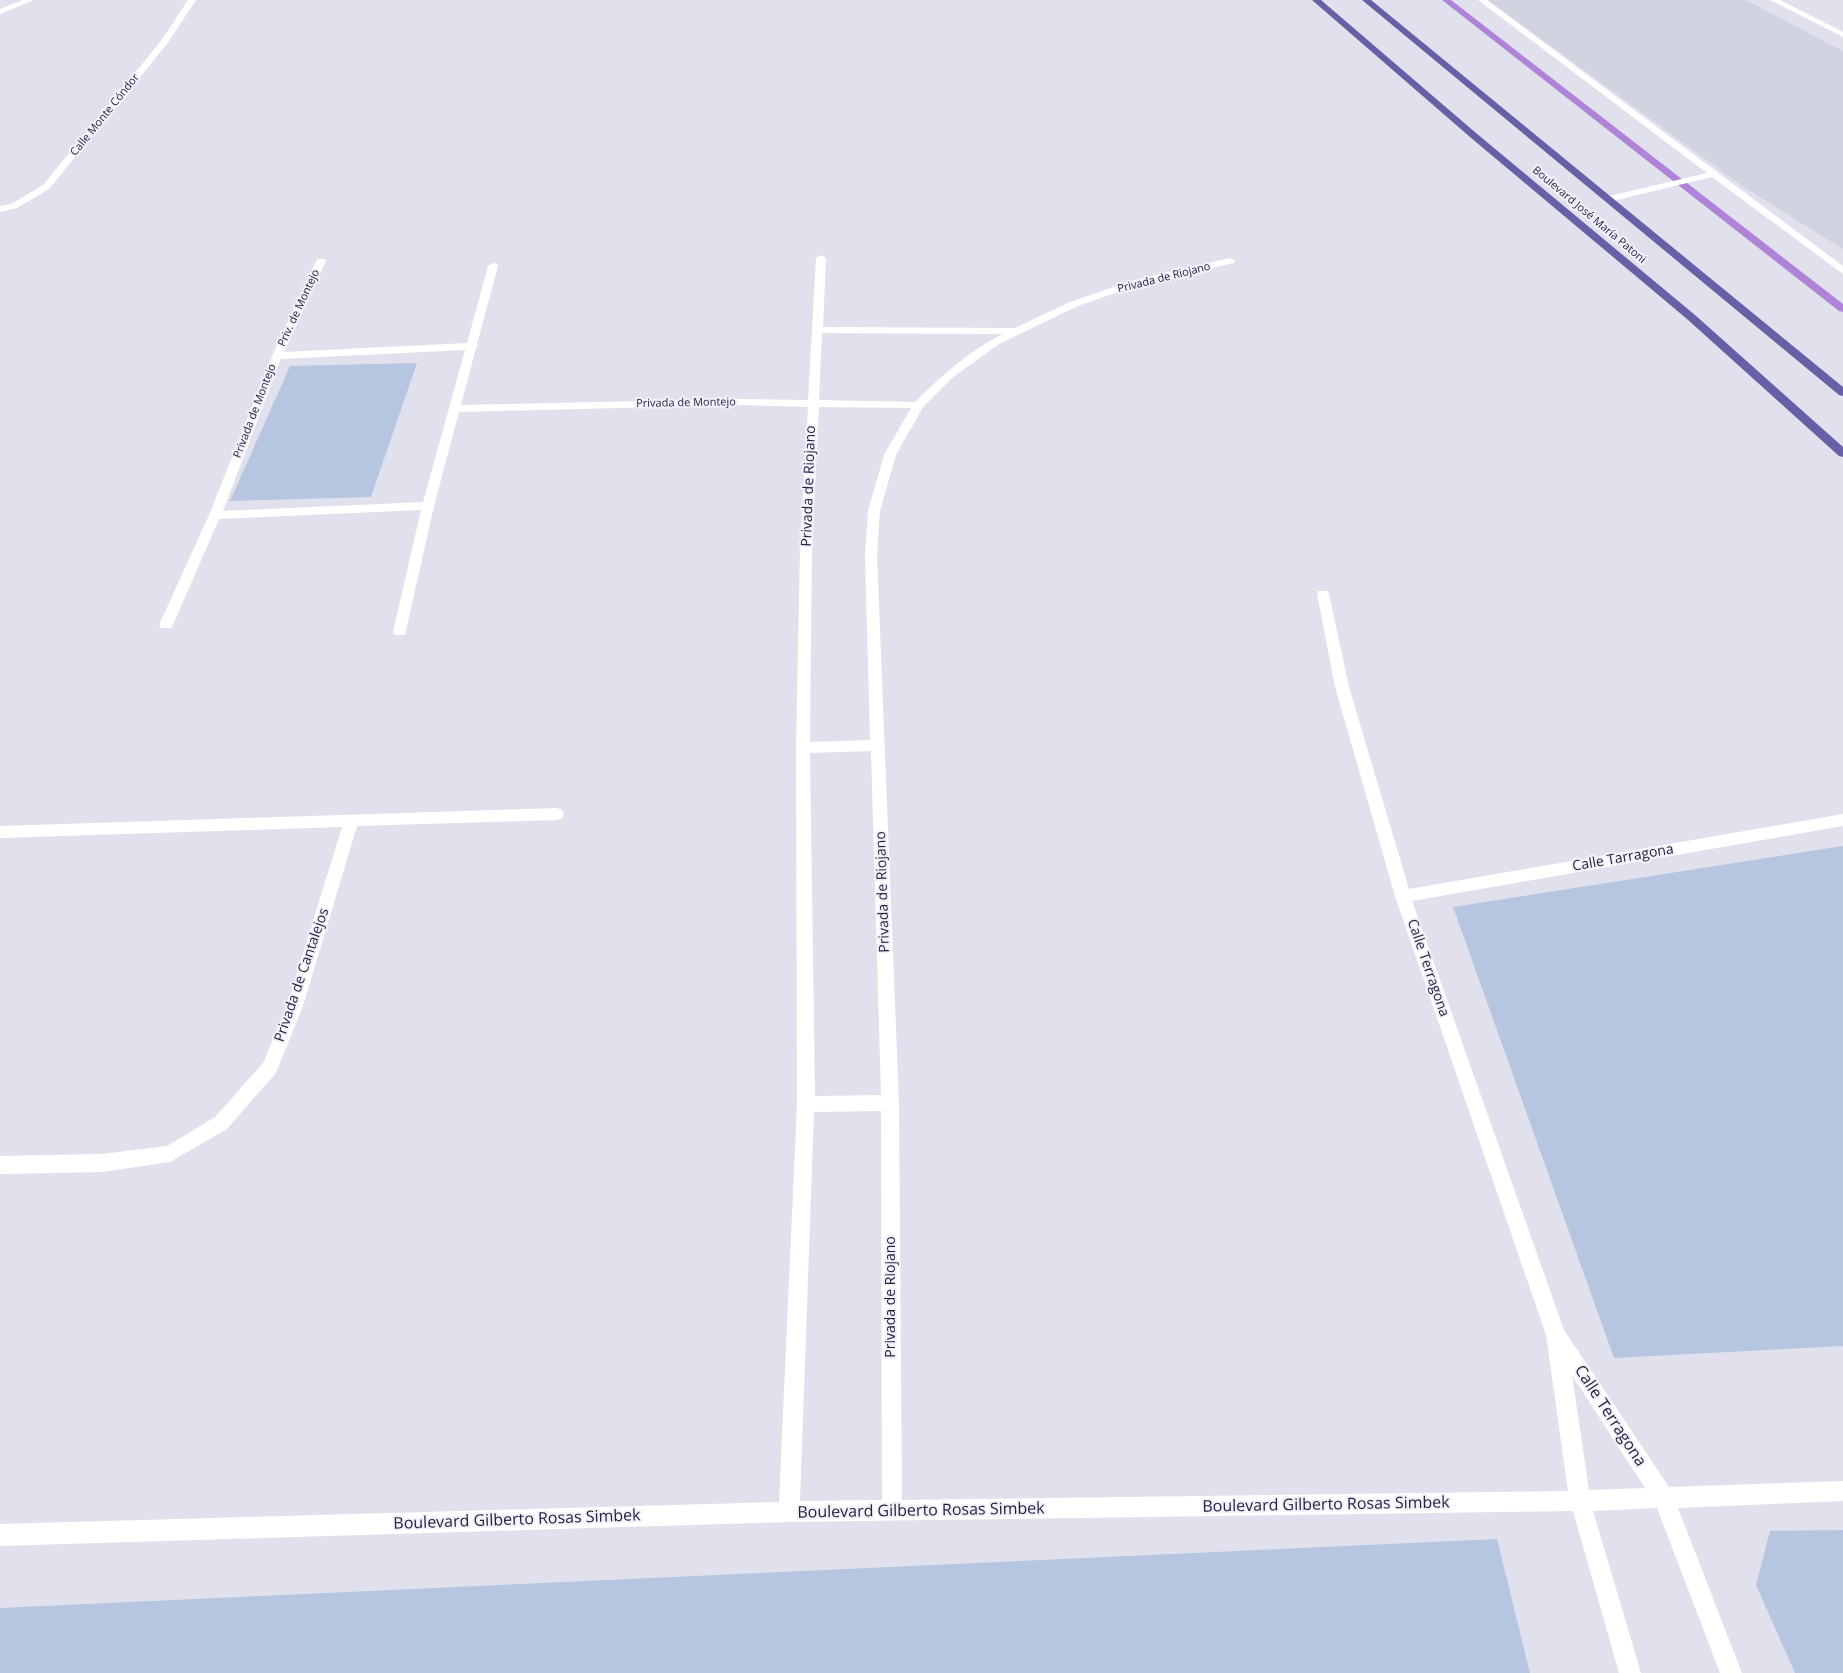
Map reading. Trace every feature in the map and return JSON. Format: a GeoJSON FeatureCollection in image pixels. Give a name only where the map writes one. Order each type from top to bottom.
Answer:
{"type":"FeatureCollection","features":[{"type":"Feature","properties":{"kind":"main road","name":"Boulevard José María Patoni"},"geometry":{"type":"LineString","coordinates":[[1316,0],[1691,317],[1843,453]]}},
{"type":"Feature","properties":{"kind":"main road","name":"Boulevard José María Patoni"},"geometry":{"type":"LineString","coordinates":[[1366,0],[1843,393]]}},
{"type":"Feature","properties":{"kind":"street"},"geometry":{"type":"LineString","coordinates":[[0,12],[30,0]]}},
{"type":"Feature","properties":{"kind":"street","name":"Calle Monte Cóndor"},"geometry":{"type":"LineString","coordinates":[[0,209],[14,206],[46,187],[164,42],[192,0]]}},
{"type":"Feature","properties":{"kind":"street"},"geometry":{"type":"LineString","coordinates":[[1482,0],[1843,271]]}},
{"type":"Feature","properties":{"kind":"street"},"geometry":{"type":"LineString","coordinates":[[1774,0],[1843,35]]}},
{"type":"Feature","properties":{"kind":"street"},"geometry":{"type":"LineString","coordinates":[[1608,198],[1714,174]]}},
{"type":"Feature","properties":{"kind":"street","name":"Privada de Riojano"},"geometry":{"type":"LineString","coordinates":[[789,1512],[806,1104],[804,748],[806,548],[812,402],[821,258]]}},
{"type":"Feature","properties":{"kind":"street","name":"Priv. de Montejo"},"geometry":{"type":"LineString","coordinates":[[277,356],[321,261]]}},
{"type":"Feature","properties":{"kind":"street","name":"Privada de Riojano"},"geometry":{"type":"LineString","coordinates":[[892,1512],[890,1103],[871,555],[874,511],[890,455],[918,405],[948,376],[995,342],[1074,304],[1135,283],[1230,261]]}},
{"type":"Feature","properties":{"kind":"street"},"geometry":{"type":"LineString","coordinates":[[400,632],[428,506],[453,409],[473,346],[493,266]]}},
{"type":"Feature","properties":{"kind":"street","name":"Privada de Riojano"},"geometry":{"type":"LineString","coordinates":[[817,330],[1016,331]]}},
{"type":"Feature","properties":{"kind":"street","name":"Privada de Montejo"},"geometry":{"type":"LineString","coordinates":[[166,625],[215,515],[277,356],[473,346]]}},
{"type":"Feature","properties":{"kind":"street","name":"Privada de Montejo"},"geometry":{"type":"LineString","coordinates":[[453,409],[688,403],[812,402],[918,405]]}},
{"type":"Feature","properties":{"kind":"street"},"geometry":{"type":"LineString","coordinates":[[215,515],[428,506]]}},
{"type":"Feature","properties":{"kind":"street","name":"Calle Terragona"},"geometry":{"type":"LineString","coordinates":[[1323,594],[1342,687],[1403,896],[1556,1335],[1580,1501],[1630,1673]]}},
{"type":"Feature","properties":{"kind":"street"},"geometry":{"type":"LineString","coordinates":[[804,748],[879,745]]}},
{"type":"Feature","properties":{"kind":"street"},"geometry":{"type":"LineString","coordinates":[[0,832],[557,814]]}},
{"type":"Feature","properties":{"kind":"street","name":"Privada de Cantalejos"},"geometry":{"type":"LineString","coordinates":[[0,1165],[102,1164],[170,1154],[221,1123],[269,1068],[295,1006],[352,820]]}},
{"type":"Feature","properties":{"kind":"street","name":"Calle Tarragona"},"geometry":{"type":"LineString","coordinates":[[1403,896],[1843,820]]}},
{"type":"Feature","properties":{"kind":"street"},"geometry":{"type":"LineString","coordinates":[[806,1104],[890,1103]]}},
{"type":"Feature","properties":{"kind":"street","name":"Calle Terragona"},"geometry":{"type":"LineString","coordinates":[[1556,1335],[1663,1497],[1731,1673]]}},
{"type":"Feature","properties":{"kind":"street","name":"Boulevard Gilberto Rosas Simbek"},"geometry":{"type":"LineString","coordinates":[[0,1535],[789,1512],[1580,1501],[1843,1491]]}},
{"type":"Feature","properties":{"kind":"shaded area"},"geometry":{"type":"Polygon","coordinates":[[[1488,0],[1746,0],[1843,51],[1843,249],[1745,188],[1488,0]]]}},
{"type":"Feature","properties":{"kind":"shaded area"},"geometry":{"type":"Polygon","coordinates":[[[417,363],[371,497],[230,501],[290,366],[417,363]]]}},
{"type":"Feature","properties":{"kind":"shaded area"},"geometry":{"type":"Polygon","coordinates":[[[1843,846],[1843,1346],[1614,1358],[1453,907],[1843,846]]]}},
{"type":"Feature","properties":{"kind":"shaded area"},"geometry":{"type":"Polygon","coordinates":[[[1843,1530],[1843,1673],[1795,1673],[1756,1585],[1770,1531],[1843,1530]]]}},
{"type":"Feature","properties":{"kind":"shaded area"},"geometry":{"type":"Polygon","coordinates":[[[1497,1539],[1530,1673],[0,1673],[0,1608],[1497,1539]]]}},
{"type":"Feature","properties":{"kind":"waterway"},"geometry":{"type":"LineString","coordinates":[[1446,0],[1843,309]]}}]}
